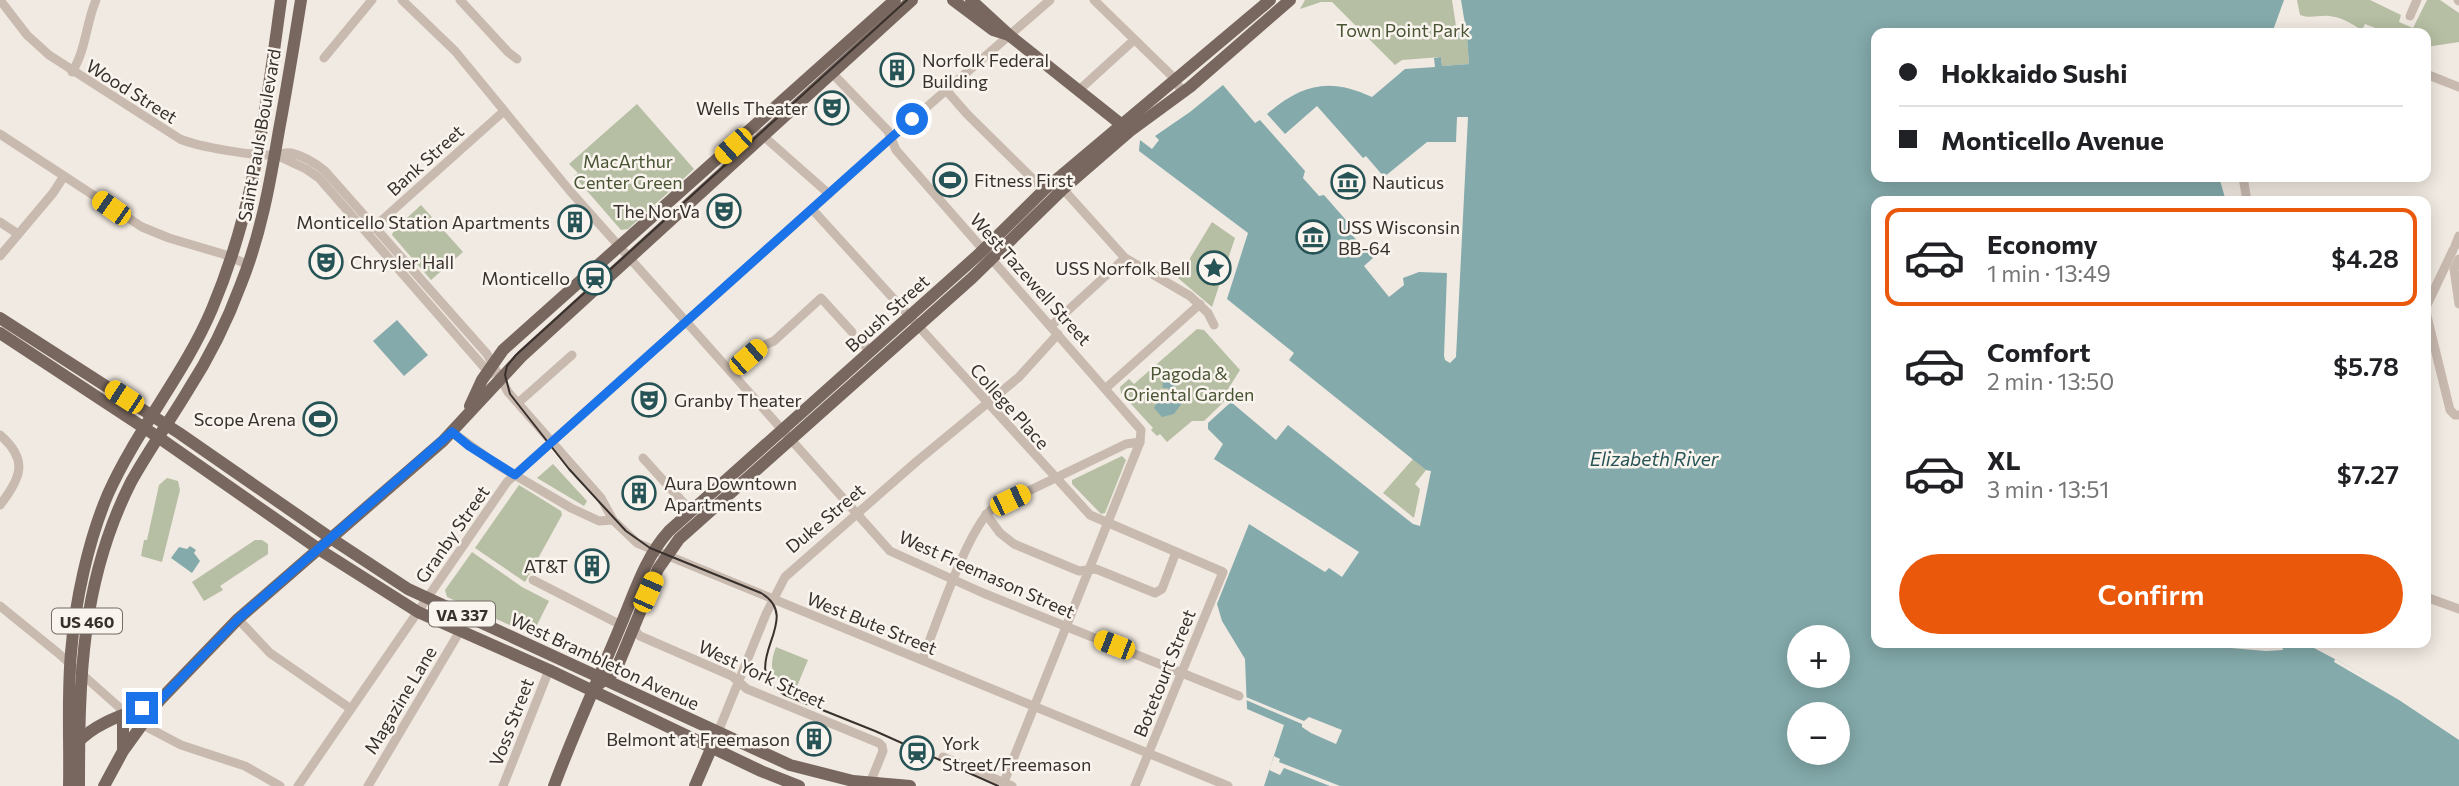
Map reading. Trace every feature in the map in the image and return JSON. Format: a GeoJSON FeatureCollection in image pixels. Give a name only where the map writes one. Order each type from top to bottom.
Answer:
{"type":"FeatureCollection","features":[{"type":"Feature","properties":{"kind":"main road","name":"Saint Pauls Boulevard"},"geometry":{"type":"LineString","coordinates":[[70,752],[70,664],[77,608],[99,519],[143,427],[201,332],[231,257],[259,153],[281,0]]}},
{"type":"Feature","properties":{"kind":"main road","name":"Saint Pauls Boulevard"},"geometry":{"type":"LineString","coordinates":[[79,740],[80,673],[90,607],[105,547],[123,500],[212,350],[249,265],[265,210],[276,155],[301,0]]}},
{"type":"Feature","properties":{"kind":"main road"},"geometry":{"type":"LineString","coordinates":[[467,412],[527,351],[630,257],[895,0]]}},
{"type":"Feature","properties":{"kind":"main road"},"geometry":{"type":"LineString","coordinates":[[104,786],[123,751],[159,701],[238,619],[452,432],[506,346],[619,245],[832,73],[912,0]]}},
{"type":"Feature","properties":{"kind":"main road"},"geometry":{"type":"LineString","coordinates":[[953,0],[993,30],[1009,35]]}},
{"type":"Feature","properties":{"kind":"main road"},"geometry":{"type":"LineString","coordinates":[[971,0],[1009,35],[1125,127]]}},
{"type":"Feature","properties":{"kind":"main road","name":"Boush Street"},"geometry":{"type":"LineString","coordinates":[[987,255],[1044,190],[1125,127],[1183,93],[1290,0]]}},
{"type":"Feature","properties":{"kind":"main road","name":"Boush Street"},"geometry":{"type":"LineString","coordinates":[[554,786],[592,691],[602,678],[628,624],[660,553],[664,536],[690,510],[786,434],[1063,189],[1125,127],[1264,2]]}},
{"type":"Feature","properties":{"kind":"main road","name":"West Brambleton Avenue"},"geometry":{"type":"LineString","coordinates":[[0,318],[166,424],[332,539],[427,599],[811,772],[870,783],[910,786]]}},
{"type":"Feature","properties":{"kind":"main road","name":"Boush Street"},"geometry":{"type":"LineString","coordinates":[[660,553],[679,539],[786,434],[866,347],[913,322]]}},
{"type":"Feature","properties":{"kind":"main road"},"geometry":{"type":"LineString","coordinates":[[0,333],[143,427]]}},
{"type":"Feature","properties":{"kind":"main road","name":"VA 337"},"geometry":{"type":"LineString","coordinates":[[143,427],[158,437]]}},
{"type":"Feature","properties":{"kind":"main road","name":"West Brambleton Avenue"},"geometry":{"type":"LineString","coordinates":[[158,437],[320,550],[418,612],[799,786]]}},
{"type":"Feature","properties":{"kind":"main road"},"geometry":{"type":"LineString","coordinates":[[70,752],[79,740],[98,725],[159,701]]}},
{"type":"Feature","properties":{"kind":"main road"},"geometry":{"type":"LineString","coordinates":[[123,717],[123,751]]}},
{"type":"Feature","properties":{"kind":"main road","name":"Duke Street"},"geometry":{"type":"LineString","coordinates":[[695,786],[718,732]]}},
{"type":"Feature","properties":{"kind":"main road","name":"US 460"},"geometry":{"type":"LineString","coordinates":[[79,740],[79,786]]}},
{"type":"Feature","properties":{"kind":"main road","name":"US 460"},"geometry":{"type":"LineString","coordinates":[[69,786],[70,752]]}},
{"type":"Feature","properties":{"kind":"street","name":"Wood Street"},"geometry":{"type":"LineString","coordinates":[[0,0],[34,42],[72,72],[186,142],[276,155],[314,174],[371,230],[491,367],[499,381],[601,498],[613,520]]}},
{"type":"Feature","properties":{"kind":"street"},"geometry":{"type":"LineString","coordinates":[[72,72],[81,55],[85,32],[96,0]]}},
{"type":"Feature","properties":{"kind":"street"},"geometry":{"type":"LineString","coordinates":[[324,58],[372,0]]}},
{"type":"Feature","properties":{"kind":"street","name":"West Freemason Street"},"geometry":{"type":"LineString","coordinates":[[402,0],[440,35],[619,245],[886,547],[897,556],[1239,696]]}},
{"type":"Feature","properties":{"kind":"street"},"geometry":{"type":"LineString","coordinates":[[460,0],[517,59]]}},
{"type":"Feature","properties":{"kind":"street","name":"Granby Street"},"geometry":{"type":"LineString","coordinates":[[298,786],[507,482],[811,209],[1050,0]]}},
{"type":"Feature","properties":{"kind":"street"},"geometry":{"type":"LineString","coordinates":[[1094,0],[1176,81],[1183,93]]}},
{"type":"Feature","properties":{"kind":"street"},"geometry":{"type":"LineString","coordinates":[[2410,16],[2417,0]]}},
{"type":"Feature","properties":{"kind":"street"},"geometry":{"type":"LineString","coordinates":[[1264,2],[1272,17]]}},
{"type":"Feature","properties":{"kind":"street"},"geometry":{"type":"LineString","coordinates":[[1078,91],[1134,40]]}},
{"type":"Feature","properties":{"kind":"street","name":"West Tazewell Street"},"geometry":{"type":"LineString","coordinates":[[832,73],[888,131],[896,150],[1138,424],[1141,430],[1140,442]]}},
{"type":"Feature","properties":{"kind":"street"},"geometry":{"type":"LineString","coordinates":[[2431,76],[2459,87]]}},
{"type":"Feature","properties":{"kind":"street"},"geometry":{"type":"LineString","coordinates":[[946,90],[1044,190]]}},
{"type":"Feature","properties":{"kind":"street","name":"Bank Street"},"geometry":{"type":"LineString","coordinates":[[371,230],[504,111]]}},
{"type":"Feature","properties":{"kind":"street"},"geometry":{"type":"LineString","coordinates":[[758,131],[829,194]]}},
{"type":"Feature","properties":{"kind":"street"},"geometry":{"type":"LineString","coordinates":[[0,134],[152,232],[249,265]]}},
{"type":"Feature","properties":{"kind":"street"},"geometry":{"type":"LineString","coordinates":[[0,256],[64,176]]}},
{"type":"Feature","properties":{"kind":"street"},"geometry":{"type":"LineString","coordinates":[[1063,189],[1125,258],[1180,289],[1200,304],[1214,326]]}},
{"type":"Feature","properties":{"kind":"street","name":"College Place"},"geometry":{"type":"LineString","coordinates":[[811,209],[1090,515],[1223,572]]}},
{"type":"Feature","properties":{"kind":"street"},"geometry":{"type":"LineString","coordinates":[[0,222],[18,234]]}},
{"type":"Feature","properties":{"kind":"street"},"geometry":{"type":"LineString","coordinates":[[2459,236],[2454,269],[2459,304]]}},
{"type":"Feature","properties":{"kind":"street"},"geometry":{"type":"LineString","coordinates":[[2431,299],[2455,252]]}},
{"type":"Feature","properties":{"kind":"street","name":"Duke Street"},"geometry":{"type":"LineString","coordinates":[[718,732],[773,599],[780,584],[792,569],[1018,377],[1055,330],[1125,258]]}},
{"type":"Feature","properties":{"kind":"street"},"geometry":{"type":"LineString","coordinates":[[732,372],[760,347],[774,341],[821,298],[852,332]]}},
{"type":"Feature","properties":{"kind":"street"},"geometry":{"type":"LineString","coordinates":[[1106,388],[1200,304]]}},
{"type":"Feature","properties":{"kind":"street"},"geometry":{"type":"LineString","coordinates":[[2431,330],[2450,410],[2459,415]]}},
{"type":"Feature","properties":{"kind":"street"},"geometry":{"type":"LineString","coordinates":[[518,403],[572,355]]}},
{"type":"Feature","properties":{"kind":"street","name":"West Bute Street"},"geometry":{"type":"LineString","coordinates":[[452,432],[515,475],[586,516],[598,521],[613,520],[632,540],[660,553],[1228,786]]}},
{"type":"Feature","properties":{"kind":"street"},"geometry":{"type":"LineString","coordinates":[[0,435],[16,453],[20,466],[16,484],[0,505]]}},
{"type":"Feature","properties":{"kind":"street"},"geometry":{"type":"LineString","coordinates":[[922,660],[974,534],[986,514],[993,508],[1126,444],[1140,442],[1109,525],[1034,706],[1008,784],[943,757]]}},
{"type":"Feature","properties":{"kind":"street"},"geometry":{"type":"LineString","coordinates":[[643,458],[690,510]]}},
{"type":"Feature","properties":{"kind":"street"},"geometry":{"type":"LineString","coordinates":[[986,514],[1000,533],[1014,544],[1079,571],[1091,569],[1158,592],[1162,589],[1176,552]]}},
{"type":"Feature","properties":{"kind":"street","name":"Botetourt Street"},"geometry":{"type":"LineString","coordinates":[[1135,786],[1223,572]]}},
{"type":"Feature","properties":{"kind":"street","name":"West York Street"},"geometry":{"type":"LineString","coordinates":[[533,580],[628,624],[637,634],[656,644],[732,676],[747,689],[877,742],[883,748],[870,783]]}},
{"type":"Feature","properties":{"kind":"street"},"geometry":{"type":"LineString","coordinates":[[2431,599],[2459,609]]}},
{"type":"Feature","properties":{"kind":"street"},"geometry":{"type":"LineString","coordinates":[[0,606],[120,708],[123,717]]}},
{"type":"Feature","properties":{"kind":"street"},"geometry":{"type":"LineString","coordinates":[[238,619],[270,653],[351,709]]}},
{"type":"Feature","properties":{"kind":"street","name":"Magazine Lane"},"geometry":{"type":"LineString","coordinates":[[368,786],[460,631]]}},
{"type":"Feature","properties":{"kind":"street","name":"Voss Street"},"geometry":{"type":"LineString","coordinates":[[503,786],[549,670]]}},
{"type":"Feature","properties":{"kind":"street"},"geometry":{"type":"LineString","coordinates":[[143,724],[181,745],[245,766],[280,786]]}},
{"type":"Feature","properties":{"kind":"green space","name":"Town Point Park"},"geometry":{"type":"Polygon","coordinates":[[[1305,0],[1452,0],[1458,39],[1467,38],[1469,64],[1442,66],[1441,57],[1402,60],[1395,65],[1332,2],[1321,2],[1300,9],[1305,0]]]}},
{"type":"Feature","properties":{"kind":"green space"},"geometry":{"type":"Polygon","coordinates":[[[2297,0],[2370,0],[2401,15],[2399,22],[2413,28],[2375,28],[2365,24],[2363,28],[2359,28],[2334,17],[2300,15],[2297,0]]]}},
{"type":"Feature","properties":{"kind":"green space"},"geometry":{"type":"Polygon","coordinates":[[[2427,0],[2440,0],[2459,13],[2459,42],[2431,46],[2431,28],[2413,28],[2427,0]]]}},
{"type":"Feature","properties":{"kind":"green space","name":"MacArthur Center Green"},"geometry":{"type":"Polygon","coordinates":[[[637,104],[694,169],[628,229],[621,230],[574,176],[578,173],[569,164],[637,104]]]}},
{"type":"Feature","properties":{"kind":"green space"},"geometry":{"type":"Polygon","coordinates":[[[421,205],[463,252],[431,280],[392,235],[421,205]]]}},
{"type":"Feature","properties":{"kind":"green space"},"geometry":{"type":"Polygon","coordinates":[[[1212,222],[1235,238],[1212,307],[1178,278],[1212,222]]]}},
{"type":"Feature","properties":{"kind":"green space","name":"Pagoda & Oriental Garden"},"geometry":{"type":"Polygon","coordinates":[[[1197,329],[1204,330],[1240,370],[1225,394],[1229,397],[1204,421],[1192,421],[1167,442],[1160,434],[1157,436],[1151,430],[1153,428],[1121,393],[1120,387],[1129,379],[1134,384],[1197,329]]]}},
{"type":"Feature","properties":{"kind":"green space"},"geometry":{"type":"Polygon","coordinates":[[[1122,456],[1126,460],[1105,513],[1101,514],[1072,484],[1072,480],[1122,456]]]}},
{"type":"Feature","properties":{"kind":"green space"},"geometry":{"type":"Polygon","coordinates":[[[1413,459],[1426,470],[1415,484],[1420,489],[1414,518],[1383,493],[1413,459]]]}},
{"type":"Feature","properties":{"kind":"green space"},"geometry":{"type":"Polygon","coordinates":[[[553,464],[587,501],[584,506],[537,478],[553,464]]]}},
{"type":"Feature","properties":{"kind":"green space"},"geometry":{"type":"Polygon","coordinates":[[[167,478],[178,481],[180,490],[162,562],[141,556],[159,485],[167,478]]]}},
{"type":"Feature","properties":{"kind":"green space"},"geometry":{"type":"Polygon","coordinates":[[[519,485],[561,511],[562,515],[525,582],[475,548],[519,485]]]}},
{"type":"Feature","properties":{"kind":"green space"},"geometry":{"type":"Polygon","coordinates":[[[255,540],[268,544],[268,554],[220,586],[223,590],[204,601],[192,582],[255,540]]]}},
{"type":"Feature","properties":{"kind":"green space"},"geometry":{"type":"Polygon","coordinates":[[[472,552],[522,587],[549,601],[532,635],[447,597],[445,590],[472,552]]]}},
{"type":"Feature","properties":{"kind":"green space"},"geometry":{"type":"Polygon","coordinates":[[[776,647],[808,660],[795,691],[781,684],[774,674],[772,662],[776,647]]]}},
{"type":"Feature","properties":{"kind":"water","name":"Elizabeth River"},"geometry":{"type":"Polygon","coordinates":[[[1461,0],[2284,0],[2274,28],[1871,28],[1871,182],[2220,182],[2225,196],[1871,196],[1871,648],[2314,648],[2361,673],[2459,737],[2459,786],[1264,786],[1284,725],[1247,709],[1245,659],[1222,621],[1217,604],[1249,524],[1325,572],[1329,568],[1342,577],[1359,552],[1214,459],[1223,444],[1208,429],[1208,423],[1231,402],[1276,440],[1288,425],[1413,524],[1420,526],[1431,471],[1426,470],[1289,360],[1294,353],[1227,299],[1248,233],[1139,151],[1140,140],[1152,149],[1159,140],[1155,136],[1223,85],[1255,123],[1260,120],[1305,171],[1303,178],[1319,196],[1324,195],[1352,227],[1352,235],[1373,258],[1364,266],[1389,297],[1404,285],[1403,278],[1419,272],[1447,273],[1444,356],[1450,363],[1456,357],[1468,117],[1457,117],[1456,142],[1427,142],[1384,177],[1366,156],[1363,158],[1317,106],[1285,134],[1267,114],[1292,96],[1316,87],[1342,87],[1372,97],[1405,69],[1435,67],[1434,58],[1441,57],[1442,66],[1469,64],[1467,38],[1458,39],[1457,31],[1466,30],[1461,0]]]}},
{"type":"Feature","properties":{"kind":"water"},"geometry":{"type":"Polygon","coordinates":[[[397,320],[428,355],[404,376],[373,341],[397,320]]]}},
{"type":"Feature","properties":{"kind":"water"},"geometry":{"type":"Polygon","coordinates":[[[1179,376],[1181,382],[1176,384],[1174,389],[1181,391],[1178,397],[1182,403],[1174,414],[1162,417],[1154,408],[1170,391],[1163,388],[1162,381],[1179,376]]]}},
{"type":"Feature","properties":{"kind":"water"},"geometry":{"type":"Polygon","coordinates":[[[190,546],[196,550],[194,553],[200,561],[192,573],[171,558],[179,547],[187,549],[190,546]]]}},
{"type":"Feature","properties":{"kind":"pier"},"geometry":{"type":"Polygon","coordinates":[[[2231,648],[2283,650],[2266,651],[2231,648]]]}},
{"type":"Feature","properties":{"kind":"pier"},"geometry":{"type":"Polygon","coordinates":[[[2335,659],[2412,700],[2459,733],[2459,740],[2399,700],[2334,662],[2335,659]]]}},
{"type":"Feature","properties":{"kind":"pier"},"geometry":{"type":"Polygon","coordinates":[[[1246,697],[1304,721],[1309,717],[1342,730],[1336,744],[1311,733],[1302,727],[1302,724],[1246,700],[1246,697]]]}},
{"type":"Feature","properties":{"kind":"pier"},"geometry":{"type":"Polygon","coordinates":[[[1274,756],[1280,759],[1279,762],[1340,786],[1330,786],[1284,768],[1280,775],[1269,770],[1274,756]]]}},
{"type":"Feature","properties":{"kind":"tram line"},"geometry":{"type":"LineString","coordinates":[[907,0],[516,355],[507,366],[505,375],[510,394],[569,469],[626,531],[650,548],[761,593],[773,604],[777,616],[765,671],[771,683],[785,695],[875,731],[998,786]]}},
{"type":"Feature","properties":{"kind":"place","name":"Norfolk Federal Building"},"geometry":{"type":"Point","coordinates":[897,70]}},
{"type":"Feature","properties":{"kind":"place","name":"Wells Theater"},"geometry":{"type":"Point","coordinates":[832,108]}},
{"type":"Feature","properties":{"kind":"place","name":"Fitness First"},"geometry":{"type":"Point","coordinates":[950,180]}},
{"type":"Feature","properties":{"kind":"place","name":"Nauticus"},"geometry":{"type":"Point","coordinates":[1348,182]}},
{"type":"Feature","properties":{"kind":"place","name":"The NorVa"},"geometry":{"type":"Point","coordinates":[724,211]}},
{"type":"Feature","properties":{"kind":"place","name":"Monticello Station Apartments"},"geometry":{"type":"Point","coordinates":[575,222]}},
{"type":"Feature","properties":{"kind":"place","name":"USS Wisconsin BB-64"},"geometry":{"type":"Point","coordinates":[1313,237]}},
{"type":"Feature","properties":{"kind":"place","name":"Chrysler Hall"},"geometry":{"type":"Point","coordinates":[326,262]}},
{"type":"Feature","properties":{"kind":"place","name":"USS Norfolk Bell"},"geometry":{"type":"Point","coordinates":[1214,268]}},
{"type":"Feature","properties":{"kind":"place","name":"Monticello"},"geometry":{"type":"Point","coordinates":[595,278]}},
{"type":"Feature","properties":{"kind":"place","name":"Granby Theater"},"geometry":{"type":"Point","coordinates":[649,400]}},
{"type":"Feature","properties":{"kind":"place","name":"Scope Arena"},"geometry":{"type":"Point","coordinates":[320,419]}},
{"type":"Feature","properties":{"kind":"place","name":"Aura Downtown Apartments"},"geometry":{"type":"Point","coordinates":[639,493]}},
{"type":"Feature","properties":{"kind":"place","name":"AT&T"},"geometry":{"type":"Point","coordinates":[592,566]}},
{"type":"Feature","properties":{"kind":"place","name":"Belmont at Freemason"},"geometry":{"type":"Point","coordinates":[814,739]}},
{"type":"Feature","properties":{"kind":"place","name":"York Street/Freemason"},"geometry":{"type":"Point","coordinates":[917,753]}},
{"type":"Feature","properties":{"kind":"route"},"geometry":{"type":"LineString","coordinates":[[142,708],[159,701],[238,619],[452,432],[515,475],[912,119]]}}]}
